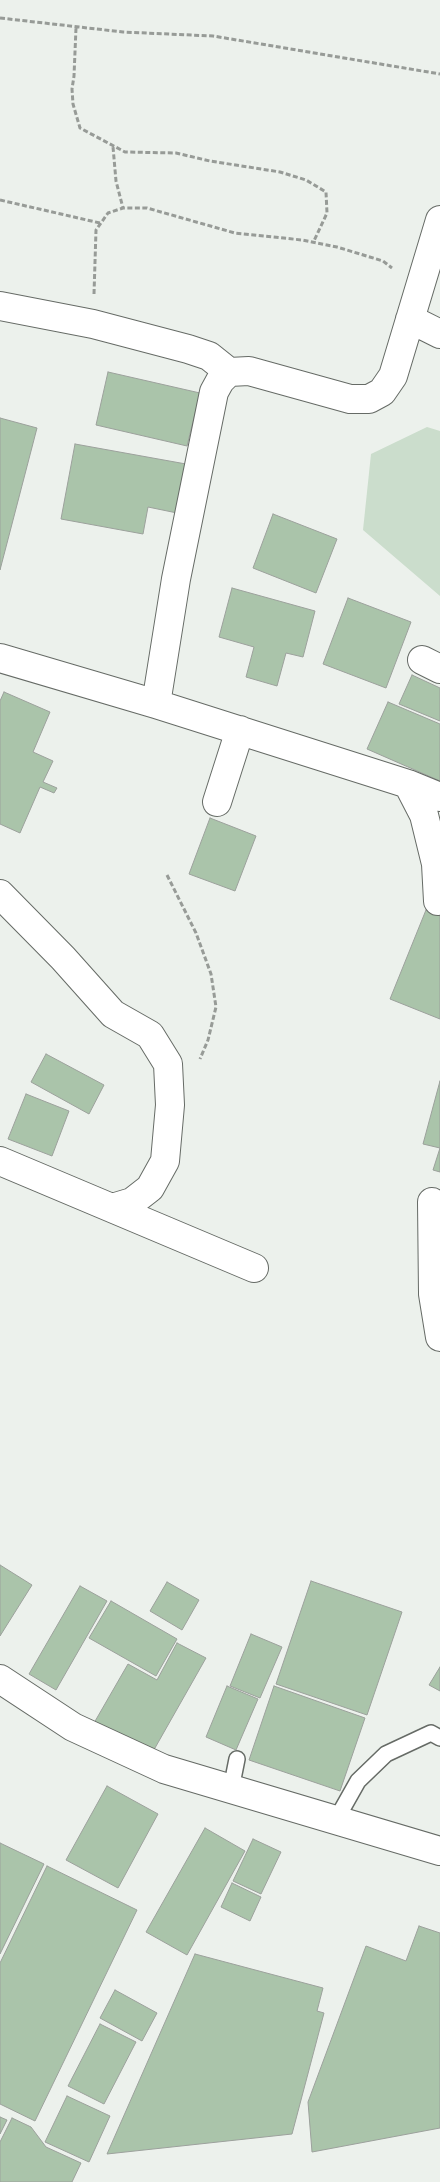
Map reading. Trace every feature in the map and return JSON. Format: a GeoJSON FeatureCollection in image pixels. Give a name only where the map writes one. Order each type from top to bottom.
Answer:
{"type":"FeatureCollection","features":[{"type":"Feature","properties":{"kind":"street"},"geometry":{"type":"LineString","coordinates":[[0,306],[93,324],[209,356],[229,372],[249,371],[350,399],[369,399],[382,392],[393,376],[440,220]]}},
{"type":"Feature","properties":{"kind":"street"},"geometry":{"type":"LineString","coordinates":[[413,309],[440,334]]}},
{"type":"Feature","properties":{"kind":"street"},"geometry":{"type":"LineString","coordinates":[[156,704],[176,579],[214,392],[220,381],[229,372]]}},
{"type":"Feature","properties":{"kind":"street"},"geometry":{"type":"LineString","coordinates":[[0,658],[240,730],[408,784],[440,797]]}},
{"type":"Feature","properties":{"kind":"street"},"geometry":{"type":"LineString","coordinates":[[217,802],[240,730]]}},
{"type":"Feature","properties":{"kind":"street"},"geometry":{"type":"LineString","coordinates":[[408,784],[424,815],[436,864],[438,901]]}},
{"type":"Feature","properties":{"kind":"street"},"geometry":{"type":"LineString","coordinates":[[0,894],[63,958],[113,1014],[150,1035],[168,1064],[170,1105],[165,1161],[150,1188],[132,1202],[112,1208]]}},
{"type":"Feature","properties":{"kind":"street"},"geometry":{"type":"LineString","coordinates":[[0,1161],[254,1268]]}},
{"type":"Feature","properties":{"kind":"street"},"geometry":{"type":"LineString","coordinates":[[432,1202],[434,1294],[440,1337]]}},
{"type":"Feature","properties":{"kind":"street"},"geometry":{"type":"LineString","coordinates":[[0,1679],[73,1727],[164,1769],[440,1851]]}},
{"type":"Feature","properties":{"kind":"lane"},"geometry":{"type":"LineString","coordinates":[[336,1820],[358,1781],[386,1754],[431,1733],[440,1738]]}},
{"type":"Feature","properties":{"kind":"lane"},"geometry":{"type":"LineString","coordinates":[[230,1789],[237,1759]]}},
{"type":"Feature","properties":{"kind":"path"},"geometry":{"type":"LineString","coordinates":[[0,18],[123,32],[213,36],[440,74]]}},
{"type":"Feature","properties":{"kind":"path"},"geometry":{"type":"LineString","coordinates":[[76,28],[72,89],[76,117],[80,128],[124,152],[176,153],[280,172],[306,180],[326,192],[327,213],[314,243]]}},
{"type":"Feature","properties":{"kind":"path"},"geometry":{"type":"LineString","coordinates":[[113,147],[116,181],[123,208]]}},
{"type":"Feature","properties":{"kind":"path"},"geometry":{"type":"LineString","coordinates":[[0,200],[100,223]]}},
{"type":"Feature","properties":{"kind":"path"},"geometry":{"type":"LineString","coordinates":[[93,324],[96,230],[108,213],[123,208],[147,208],[235,233],[337,247],[383,261],[403,275],[413,309]]}},
{"type":"Feature","properties":{"kind":"path"},"geometry":{"type":"LineString","coordinates":[[167,875],[196,932],[211,974],[216,1007],[208,1040],[198,1066]]}},
{"type":"Feature","properties":{"kind":"green space"},"geometry":{"type":"Polygon","coordinates":[[[427,427],[440,431],[440,596],[363,530],[371,454],[427,427]]]}},
{"type":"Feature","properties":{"kind":"building"},"geometry":{"type":"Polygon","coordinates":[[[108,372],[200,393],[187,446],[96,425],[108,372]]]}},
{"type":"Feature","properties":{"kind":"building"},"geometry":{"type":"Polygon","coordinates":[[[0,418],[37,428],[0,570],[0,418]]]}},
{"type":"Feature","properties":{"kind":"building"},"geometry":{"type":"Polygon","coordinates":[[[75,444],[186,464],[177,513],[148,507],[143,534],[61,519],[75,444]]]}},
{"type":"Feature","properties":{"kind":"building"},"geometry":{"type":"Polygon","coordinates":[[[273,514],[337,539],[316,593],[253,568],[273,514]]]}},
{"type":"Feature","properties":{"kind":"building"},"geometry":{"type":"Polygon","coordinates":[[[232,588],[315,611],[303,657],[286,653],[277,686],[246,677],[254,647],[219,637],[232,588]]]}},
{"type":"Feature","properties":{"kind":"building"},"geometry":{"type":"Polygon","coordinates":[[[348,598],[411,622],[386,688],[323,664],[348,598]]]}},
{"type":"Feature","properties":{"kind":"building"},"geometry":{"type":"Polygon","coordinates":[[[412,675],[440,688],[440,721],[399,704],[412,675]]]}},
{"type":"Feature","properties":{"kind":"building"},"geometry":{"type":"Polygon","coordinates":[[[4,692],[50,712],[33,752],[53,761],[43,782],[57,788],[54,793],[40,787],[20,833],[0,824],[0,701],[4,692]]]}},
{"type":"Feature","properties":{"kind":"building"},"geometry":{"type":"Polygon","coordinates":[[[388,702],[440,724],[440,781],[367,749],[388,702]]]}},
{"type":"Feature","properties":{"kind":"building"},"geometry":{"type":"Polygon","coordinates":[[[210,818],[256,836],[235,891],[189,874],[210,818]]]}},
{"type":"Feature","properties":{"kind":"building"},"geometry":{"type":"Polygon","coordinates":[[[426,910],[440,916],[440,1019],[390,999],[426,910]]]}},
{"type":"Feature","properties":{"kind":"building"},"geometry":{"type":"Polygon","coordinates":[[[46,1054],[104,1085],[89,1114],[31,1082],[46,1054]]]}},
{"type":"Feature","properties":{"kind":"building"},"geometry":{"type":"Polygon","coordinates":[[[440,1081],[440,1148],[423,1144],[440,1081]]]}},
{"type":"Feature","properties":{"kind":"building"},"geometry":{"type":"Polygon","coordinates":[[[26,1094],[69,1111],[52,1156],[8,1139],[26,1094]]]}},
{"type":"Feature","properties":{"kind":"building"},"geometry":{"type":"Polygon","coordinates":[[[440,1148],[440,1172],[433,1170],[440,1148]]]}},
{"type":"Feature","properties":{"kind":"building"},"geometry":{"type":"Polygon","coordinates":[[[0,1565],[32,1585],[0,1636],[0,1565]]]}},
{"type":"Feature","properties":{"kind":"building"},"geometry":{"type":"Polygon","coordinates":[[[311,1581],[402,1612],[367,1715],[276,1684],[311,1581]]]}},
{"type":"Feature","properties":{"kind":"building"},"geometry":{"type":"Polygon","coordinates":[[[167,1582],[199,1600],[182,1630],[150,1611],[167,1582]]]}},
{"type":"Feature","properties":{"kind":"building"},"geometry":{"type":"Polygon","coordinates":[[[80,1586],[107,1601],[56,1690],[29,1674],[80,1586]]]}},
{"type":"Feature","properties":{"kind":"building"},"geometry":{"type":"Polygon","coordinates":[[[111,1601],[177,1639],[156,1676],[89,1638],[111,1601]]]}},
{"type":"Feature","properties":{"kind":"building"},"geometry":{"type":"Polygon","coordinates":[[[251,1634],[282,1647],[260,1698],[230,1686],[251,1634]]]}},
{"type":"Feature","properties":{"kind":"building"},"geometry":{"type":"Polygon","coordinates":[[[177,1643],[206,1658],[151,1755],[94,1723],[128,1664],[157,1680],[177,1643]]]}},
{"type":"Feature","properties":{"kind":"building"},"geometry":{"type":"Polygon","coordinates":[[[440,1667],[440,1691],[429,1685],[440,1667]]]}},
{"type":"Feature","properties":{"kind":"building"},"geometry":{"type":"Polygon","coordinates":[[[227,1686],[258,1699],[236,1750],[206,1737],[227,1686]]]}},
{"type":"Feature","properties":{"kind":"building"},"geometry":{"type":"Polygon","coordinates":[[[274,1686],[365,1718],[340,1791],[249,1760],[274,1686]]]}},
{"type":"Feature","properties":{"kind":"building"},"geometry":{"type":"Polygon","coordinates":[[[107,1786],[158,1814],[118,1888],[66,1860],[107,1786]]]}},
{"type":"Feature","properties":{"kind":"building"},"geometry":{"type":"Polygon","coordinates":[[[205,1828],[245,1851],[187,1955],[146,1932],[205,1828]]]}},
{"type":"Feature","properties":{"kind":"building"},"geometry":{"type":"Polygon","coordinates":[[[253,1839],[281,1852],[261,1894],[233,1881],[253,1839]]]}},
{"type":"Feature","properties":{"kind":"building"},"geometry":{"type":"Polygon","coordinates":[[[0,1843],[44,1864],[0,1954],[0,1843]]]}},
{"type":"Feature","properties":{"kind":"building"},"geometry":{"type":"Polygon","coordinates":[[[47,1866],[137,1910],[35,2121],[0,2104],[0,1963],[47,1866]]]}},
{"type":"Feature","properties":{"kind":"building"},"geometry":{"type":"Polygon","coordinates":[[[232,1883],[261,1897],[250,1921],[221,1907],[232,1883]]]}},
{"type":"Feature","properties":{"kind":"building"},"geometry":{"type":"Polygon","coordinates":[[[419,1926],[440,1933],[440,2128],[312,2152],[308,2102],[366,1946],[406,1961],[419,1926]]]}},
{"type":"Feature","properties":{"kind":"building"},"geometry":{"type":"Polygon","coordinates":[[[195,1954],[323,1988],[317,2011],[324,2013],[292,2134],[107,2154],[195,1954]]]}},
{"type":"Feature","properties":{"kind":"building"},"geometry":{"type":"Polygon","coordinates":[[[115,1990],[157,2013],[142,2041],[100,2018],[115,1990]]]}},
{"type":"Feature","properties":{"kind":"building"},"geometry":{"type":"Polygon","coordinates":[[[100,2024],[136,2042],[104,2104],[68,2086],[100,2024]]]}},
{"type":"Feature","properties":{"kind":"building"},"geometry":{"type":"Polygon","coordinates":[[[67,2096],[110,2116],[89,2162],[45,2142],[67,2096]]]}},
{"type":"Feature","properties":{"kind":"building"},"geometry":{"type":"Polygon","coordinates":[[[0,2117],[7,2120],[0,2134],[0,2117]]]}},
{"type":"Feature","properties":{"kind":"building"},"geometry":{"type":"Polygon","coordinates":[[[12,2118],[31,2127],[46,2147],[81,2163],[72,2182],[0,2182],[0,2142],[12,2118]]]}}]}
